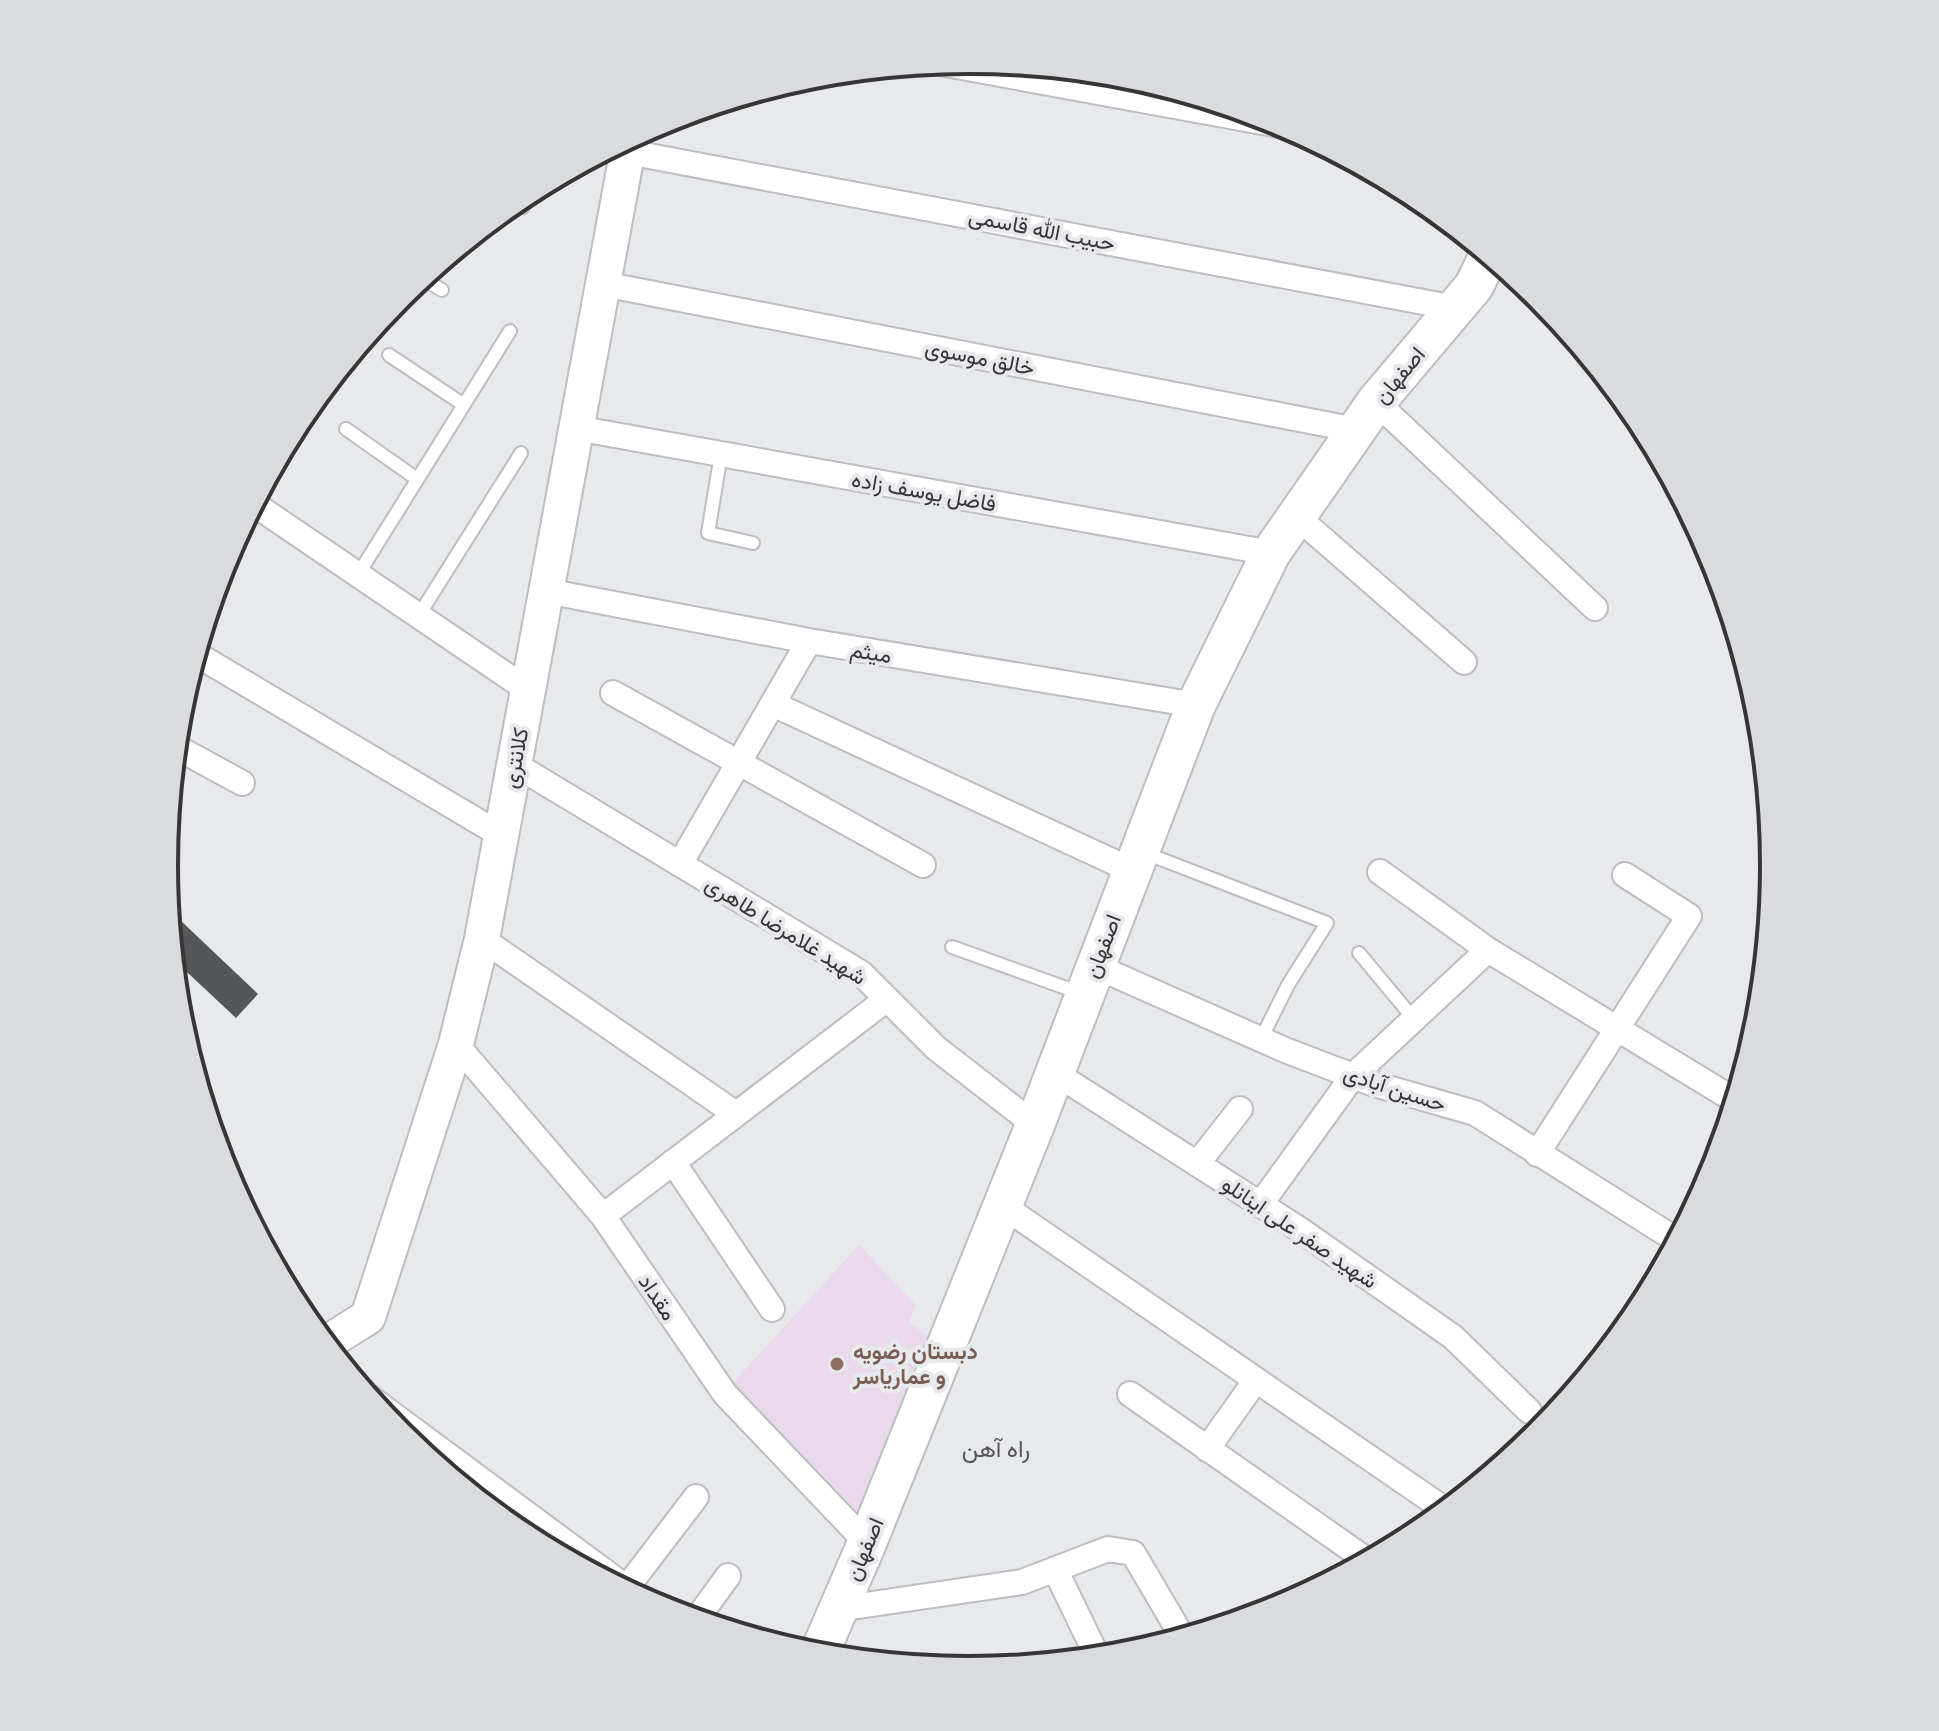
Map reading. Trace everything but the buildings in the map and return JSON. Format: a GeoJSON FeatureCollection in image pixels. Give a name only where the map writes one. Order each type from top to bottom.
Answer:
{"type":"FeatureCollection","features":[{"type":"Feature","properties":{"kind":"main road","name":"اصفهان"},"geometry":{"type":"LineString","coordinates":[[823,1643],[1003,1206],[1196,705],[1271,553],[1296,516],[1366,416],[1473,283],[1496,275]]}},
{"type":"Feature","properties":{"kind":"street","name":"حبیب الله قاسمی"},"geometry":{"type":"LineString","coordinates":[[639,147],[1473,283]]}},
{"type":"Feature","properties":{"kind":"street","name":"کلانتری"},"geometry":{"type":"LineString","coordinates":[[335,1338],[368,1317],[456,1044],[482,939],[628,152]]}},
{"type":"Feature","properties":{"kind":"street","name":"خالق موسوی"},"geometry":{"type":"LineString","coordinates":[[603,284],[1366,416]]}},
{"type":"Feature","properties":{"kind":"street"},"geometry":{"type":"LineString","coordinates":[[1366,416],[1595,608]]}},
{"type":"Feature","properties":{"kind":"street","name":"فاضل یوسف زاده"},"geometry":{"type":"LineString","coordinates":[[576,428],[1271,553]]}},
{"type":"Feature","properties":{"kind":"street"},"geometry":{"type":"LineString","coordinates":[[263,510],[528,690]]}},
{"type":"Feature","properties":{"kind":"street"},"geometry":{"type":"LineString","coordinates":[[1296,516],[1464,662]]}},
{"type":"Feature","properties":{"kind":"street","name":"میثم"},"geometry":{"type":"LineString","coordinates":[[546,591],[809,641],[1196,705]]}},
{"type":"Feature","properties":{"kind":"street"},"geometry":{"type":"LineString","coordinates":[[680,864],[809,641]]}},
{"type":"Feature","properties":{"kind":"street"},"geometry":{"type":"LineString","coordinates":[[205,660],[501,835]]}},
{"type":"Feature","properties":{"kind":"street"},"geometry":{"type":"LineString","coordinates":[[613,693],[923,865]]}},
{"type":"Feature","properties":{"kind":"street"},"geometry":{"type":"LineString","coordinates":[[773,704],[1135,860]]}},
{"type":"Feature","properties":{"kind":"street"},"geometry":{"type":"LineString","coordinates":[[186,753],[242,783]]}},
{"type":"Feature","properties":{"kind":"street","name":"شهید غلامرضا طاهری"},"geometry":{"type":"LineString","coordinates":[[514,764],[861,973],[936,1048],[1035,1125]]}},
{"type":"Feature","properties":{"kind":"street"},"geometry":{"type":"LineString","coordinates":[[1380,872],[1488,950],[1726,1095]]}},
{"type":"Feature","properties":{"kind":"street"},"geometry":{"type":"LineString","coordinates":[[1537,1154],[1689,916],[1625,875]]}},
{"type":"Feature","properties":{"kind":"street"},"geometry":{"type":"LineString","coordinates":[[482,939],[736,1114]]}},
{"type":"Feature","properties":{"kind":"street"},"geometry":{"type":"LineString","coordinates":[[1260,1205],[1353,1076],[1488,950]]}},
{"type":"Feature","properties":{"kind":"street","name":"حسین آبادی"},"geometry":{"type":"LineString","coordinates":[[1090,980],[1261,1039],[1353,1076],[1475,1113],[1669,1235]]}},
{"type":"Feature","properties":{"kind":"street"},"geometry":{"type":"LineString","coordinates":[[603,1216],[887,999]]}},
{"type":"Feature","properties":{"kind":"street","name":"مقداد"},"geometry":{"type":"LineString","coordinates":[[456,1044],[603,1216],[725,1394],[867,1543]]}},
{"type":"Feature","properties":{"kind":"street","name":"شهید صفر علی اینانلو"},"geometry":{"type":"LineString","coordinates":[[1055,1073],[1260,1205],[1453,1337],[1529,1411]]}},
{"type":"Feature","properties":{"kind":"street"},"geometry":{"type":"LineString","coordinates":[[1197,1164],[1240,1109]]}},
{"type":"Feature","properties":{"kind":"street"},"geometry":{"type":"LineString","coordinates":[[673,1162],[772,1309]]}},
{"type":"Feature","properties":{"kind":"street"},"geometry":{"type":"LineString","coordinates":[[1003,1206],[1436,1504]]}},
{"type":"Feature","properties":{"kind":"street"},"geometry":{"type":"LineString","coordinates":[[1207,1449],[1256,1380]]}},
{"type":"Feature","properties":{"kind":"street"},"geometry":{"type":"LineString","coordinates":[[1130,1394],[1359,1554]]}},
{"type":"Feature","properties":{"kind":"street"},"geometry":{"type":"LineString","coordinates":[[637,1583],[696,1497]]}},
{"type":"Feature","properties":{"kind":"street"},"geometry":{"type":"LineString","coordinates":[[838,1609],[1022,1582],[1108,1549],[1133,1553],[1178,1629]]}},
{"type":"Feature","properties":{"kind":"street"},"geometry":{"type":"LineString","coordinates":[[1055,1569],[1093,1647]]}},
{"type":"Feature","properties":{"kind":"street"},"geometry":{"type":"LineString","coordinates":[[703,1610],[728,1576]]}},
{"type":"Feature","properties":{"kind":"lane"},"geometry":{"type":"LineString","coordinates":[[433,284],[442,290]]}},
{"type":"Feature","properties":{"kind":"lane"},"geometry":{"type":"LineString","coordinates":[[359,573],[510,331]]}},
{"type":"Feature","properties":{"kind":"lane"},"geometry":{"type":"LineString","coordinates":[[389,355],[464,405]]}},
{"type":"Feature","properties":{"kind":"lane"},"geometry":{"type":"LineString","coordinates":[[346,429],[417,479]]}},
{"type":"Feature","properties":{"kind":"lane"},"geometry":{"type":"LineString","coordinates":[[419,615],[521,453]]}},
{"type":"Feature","properties":{"kind":"lane"},"geometry":{"type":"LineString","coordinates":[[721,454],[708,533],[753,543]]}},
{"type":"Feature","properties":{"kind":"lane"},"geometry":{"type":"LineString","coordinates":[[1135,860],[1327,923],[1288,985],[1261,1039]]}},
{"type":"Feature","properties":{"kind":"lane"},"geometry":{"type":"LineString","coordinates":[[952,947],[1090,980]]}},
{"type":"Feature","properties":{"kind":"lane"},"geometry":{"type":"LineString","coordinates":[[1359,953],[1414,1019]]}},
{"type":"Feature","properties":{"kind":"shaded area","name":"دبستان رضویه و عماریاسر"},"geometry":{"type":"Polygon","coordinates":[[[859,1245],[916,1305],[909,1322],[934,1341],[855,1522],[729,1387],[859,1245]]]}},
{"type":"Feature","properties":{"kind":"place","name":"دبستان رضویه و عماریاسر"},"geometry":{"type":"Point","coordinates":[837,1364]}},
{"type":"Feature","properties":{"kind":"district","name":"راه آهن"},"geometry":{"type":"Point","coordinates":[996,1449]}}]}
